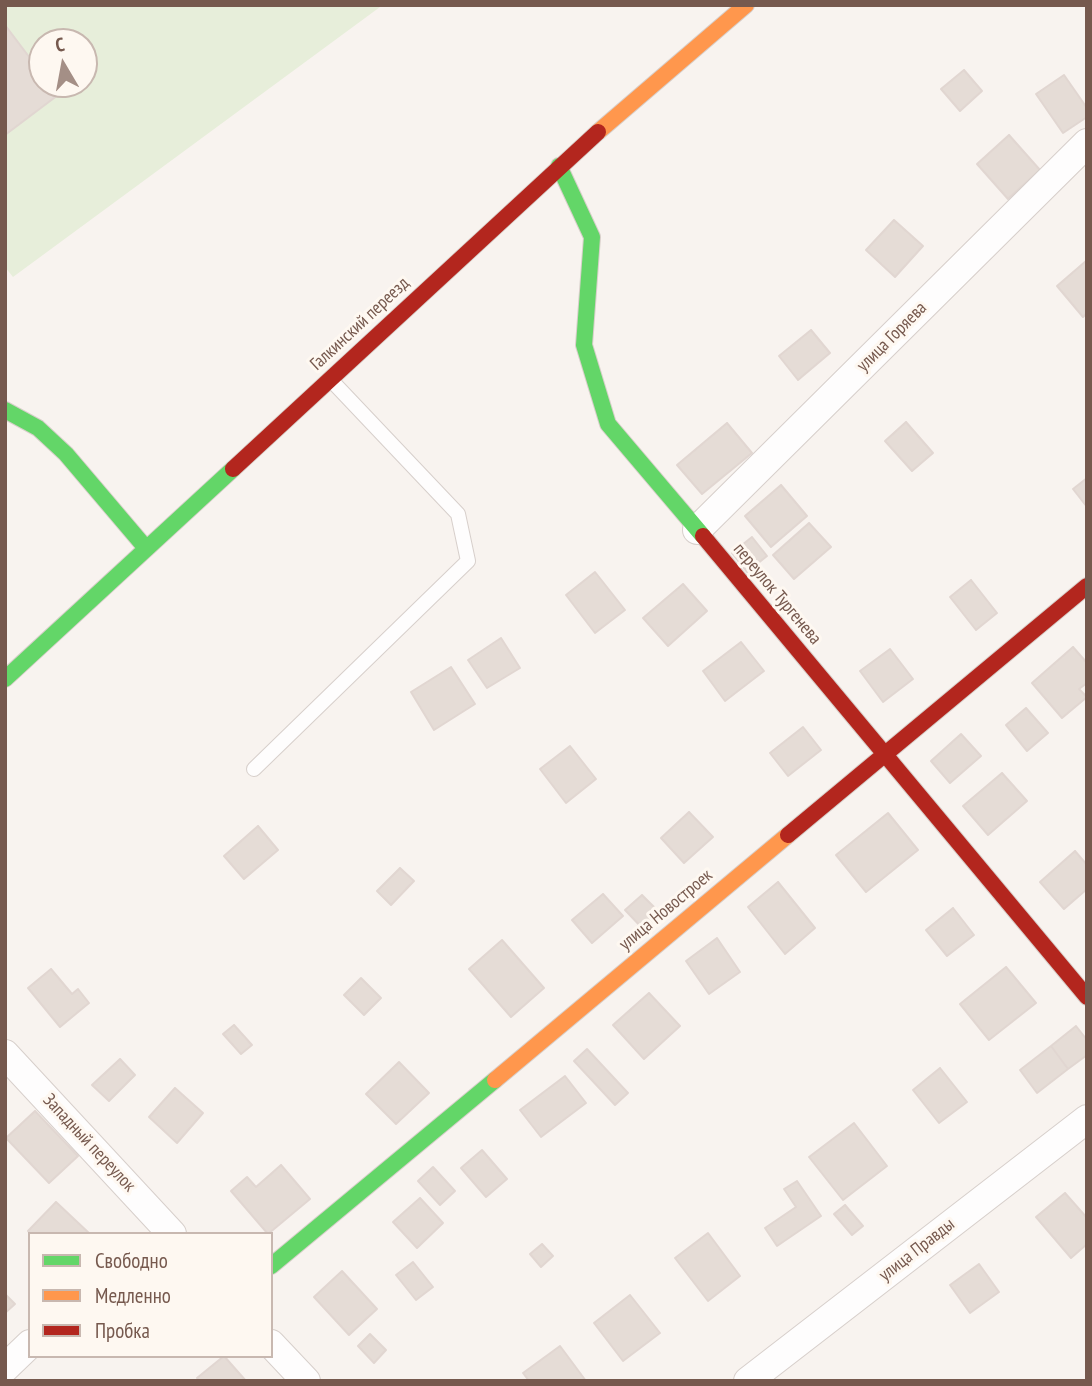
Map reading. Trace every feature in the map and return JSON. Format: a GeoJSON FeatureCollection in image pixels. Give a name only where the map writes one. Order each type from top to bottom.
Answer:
{"type":"FeatureCollection","features":[{"type":"Feature","properties":{"kind":"street","name":"Галкинский переезд"},"geometry":{"type":"LineString","coordinates":[[5,679],[559,166],[635,97],[746,5]]}},
{"type":"Feature","properties":{"kind":"street","name":"улица Горяева"},"geometry":{"type":"LineString","coordinates":[[697,530],[1087,143]]}},
{"type":"Feature","properties":{"kind":"street","name":"переулок Тургенева"},"geometry":{"type":"LineString","coordinates":[[559,166],[592,237],[584,345],[608,424],[885,752],[1087,997]]}},
{"type":"Feature","properties":{"kind":"street"},"geometry":{"type":"LineString","coordinates":[[5,410],[38,428],[66,454],[145,547]]}},
{"type":"Feature","properties":{"kind":"street","name":"улица Новостроек"},"geometry":{"type":"LineString","coordinates":[[273,1264],[1087,586]]}},
{"type":"Feature","properties":{"kind":"street","name":"Западный переулок"},"geometry":{"type":"LineString","coordinates":[[5,1054],[158,1229]]}},
{"type":"Feature","properties":{"kind":"street","name":"улица Правды"},"geometry":{"type":"LineString","coordinates":[[748,1381],[1087,1119]]}},
{"type":"Feature","properties":{"kind":"street"},"geometry":{"type":"LineString","coordinates":[[5,1367],[28,1346]]}},
{"type":"Feature","properties":{"kind":"street"},"geometry":{"type":"LineString","coordinates":[[273,1347],[306,1381]]}},
{"type":"Feature","properties":{"kind":"lane"},"geometry":{"type":"LineString","coordinates":[[254,769],[468,561],[458,514],[329,378]]}},
{"type":"Feature","properties":{"kind":"green space"},"geometry":{"type":"Polygon","coordinates":[[[5,5],[379,5],[380,7],[13,277],[5,267],[5,5]]]}},
{"type":"Feature","properties":{"kind":"building"},"geometry":{"type":"Polygon","coordinates":[[[5,25],[28,55],[28,98],[54,98],[5,135],[5,25]]]}},
{"type":"Feature","properties":{"kind":"building"},"geometry":{"type":"Polygon","coordinates":[[[964,70],[982,91],[960,111],[941,89],[964,70]]]}},
{"type":"Feature","properties":{"kind":"building"},"geometry":{"type":"Polygon","coordinates":[[[1064,75],[1087,108],[1087,117],[1063,133],[1036,94],[1064,75]]]}},
{"type":"Feature","properties":{"kind":"building"},"geometry":{"type":"Polygon","coordinates":[[[1009,135],[1040,170],[1008,199],[977,164],[1009,135]]]}},
{"type":"Feature","properties":{"kind":"building"},"geometry":{"type":"Polygon","coordinates":[[[894,220],[923,246],[895,277],[866,250],[894,220]]]}},
{"type":"Feature","properties":{"kind":"building"},"geometry":{"type":"Polygon","coordinates":[[[1086,261],[1087,313],[1083,317],[1057,286],[1086,261]]]}},
{"type":"Feature","properties":{"kind":"building"},"geometry":{"type":"Polygon","coordinates":[[[811,330],[830,353],[798,380],[779,356],[811,330]]]}},
{"type":"Feature","properties":{"kind":"building"},"geometry":{"type":"Polygon","coordinates":[[[906,422],[933,453],[912,471],[885,441],[906,422]]]}},
{"type":"Feature","properties":{"kind":"building"},"geometry":{"type":"Polygon","coordinates":[[[727,423],[752,453],[702,494],[677,465],[727,423]]]}},
{"type":"Feature","properties":{"kind":"building"},"geometry":{"type":"Polygon","coordinates":[[[1087,478],[1087,507],[1073,489],[1087,478]]]}},
{"type":"Feature","properties":{"kind":"building"},"geometry":{"type":"Polygon","coordinates":[[[781,485],[807,516],[771,547],[745,516],[781,485]]]}},
{"type":"Feature","properties":{"kind":"building"},"geometry":{"type":"Polygon","coordinates":[[[809,523],[831,547],[794,579],[773,555],[809,523]]]}},
{"type":"Feature","properties":{"kind":"building"},"geometry":{"type":"Polygon","coordinates":[[[752,537],[767,556],[747,572],[732,553],[752,537]]]}},
{"type":"Feature","properties":{"kind":"building"},"geometry":{"type":"Polygon","coordinates":[[[595,572],[625,610],[595,633],[566,595],[595,572]]]}},
{"type":"Feature","properties":{"kind":"building"},"geometry":{"type":"Polygon","coordinates":[[[971,580],[997,613],[976,630],[950,597],[971,580]]]}},
{"type":"Feature","properties":{"kind":"building"},"geometry":{"type":"Polygon","coordinates":[[[683,584],[707,611],[668,646],[643,618],[683,584]]]}},
{"type":"Feature","properties":{"kind":"building"},"geometry":{"type":"Polygon","coordinates":[[[501,638],[520,668],[487,688],[468,660],[501,638]]]}},
{"type":"Feature","properties":{"kind":"building"},"geometry":{"type":"Polygon","coordinates":[[[741,642],[764,671],[725,701],[703,671],[741,642]]]}},
{"type":"Feature","properties":{"kind":"building"},"geometry":{"type":"Polygon","coordinates":[[[1073,647],[1087,663],[1087,683],[1079,689],[1087,697],[1062,718],[1032,683],[1073,647]]]}},
{"type":"Feature","properties":{"kind":"building"},"geometry":{"type":"Polygon","coordinates":[[[890,649],[913,679],[883,702],[860,671],[890,649]]]}},
{"type":"Feature","properties":{"kind":"building"},"geometry":{"type":"Polygon","coordinates":[[[451,667],[475,704],[434,730],[411,692],[451,667]]]}},
{"type":"Feature","properties":{"kind":"building"},"geometry":{"type":"Polygon","coordinates":[[[1026,708],[1048,733],[1027,751],[1006,725],[1026,708]]]}},
{"type":"Feature","properties":{"kind":"building"},"geometry":{"type":"Polygon","coordinates":[[[803,727],[821,750],[788,776],[770,753],[803,727]]]}},
{"type":"Feature","properties":{"kind":"building"},"geometry":{"type":"Polygon","coordinates":[[[961,734],[981,756],[950,783],[931,761],[961,734]]]}},
{"type":"Feature","properties":{"kind":"building"},"geometry":{"type":"Polygon","coordinates":[[[570,746],[596,779],[566,803],[540,769],[570,746]]]}},
{"type":"Feature","properties":{"kind":"building"},"geometry":{"type":"Polygon","coordinates":[[[1002,773],[1027,801],[988,835],[963,806],[1002,773]]]}},
{"type":"Feature","properties":{"kind":"building"},"geometry":{"type":"Polygon","coordinates":[[[689,812],[713,837],[684,863],[661,838],[689,812]]]}},
{"type":"Feature","properties":{"kind":"building"},"geometry":{"type":"Polygon","coordinates":[[[888,813],[918,850],[866,892],[836,855],[888,813]]]}},
{"type":"Feature","properties":{"kind":"building"},"geometry":{"type":"Polygon","coordinates":[[[258,826],[278,850],[244,879],[224,856],[258,826]]]}},
{"type":"Feature","properties":{"kind":"building"},"geometry":{"type":"Polygon","coordinates":[[[1075,851],[1087,865],[1087,889],[1064,909],[1040,882],[1075,851]]]}},
{"type":"Feature","properties":{"kind":"building"},"geometry":{"type":"Polygon","coordinates":[[[400,868],[414,881],[391,905],[377,891],[400,868]]]}},
{"type":"Feature","properties":{"kind":"building"},"geometry":{"type":"Polygon","coordinates":[[[778,882],[815,928],[785,954],[748,907],[778,882]]]}},
{"type":"Feature","properties":{"kind":"building"},"geometry":{"type":"Polygon","coordinates":[[[603,894],[623,916],[592,943],[572,920],[603,894]]]}},
{"type":"Feature","properties":{"kind":"building"},"geometry":{"type":"Polygon","coordinates":[[[642,895],[662,915],[645,931],[625,910],[642,895]]]}},
{"type":"Feature","properties":{"kind":"building"},"geometry":{"type":"Polygon","coordinates":[[[953,908],[974,935],[947,956],[926,930],[953,908]]]}},
{"type":"Feature","properties":{"kind":"building"},"geometry":{"type":"Polygon","coordinates":[[[717,938],[740,972],[709,994],[686,961],[717,938]]]}},
{"type":"Feature","properties":{"kind":"building"},"geometry":{"type":"Polygon","coordinates":[[[502,940],[544,988],[511,1017],[469,969],[502,940]]]}},
{"type":"Feature","properties":{"kind":"building"},"geometry":{"type":"Polygon","coordinates":[[[1006,967],[1036,1003],[989,1040],[960,1004],[1006,967]]]}},
{"type":"Feature","properties":{"kind":"building"},"geometry":{"type":"Polygon","coordinates":[[[51,969],[72,994],[78,989],[89,1003],[60,1027],[28,988],[51,969]]]}},
{"type":"Feature","properties":{"kind":"building"},"geometry":{"type":"Polygon","coordinates":[[[361,978],[381,998],[364,1015],[344,995],[361,978]]]}},
{"type":"Feature","properties":{"kind":"building"},"geometry":{"type":"Polygon","coordinates":[[[649,993],[680,1026],[644,1059],[613,1025],[649,993]]]}},
{"type":"Feature","properties":{"kind":"building"},"geometry":{"type":"Polygon","coordinates":[[[234,1025],[252,1045],[241,1054],[223,1034],[234,1025]]]}},
{"type":"Feature","properties":{"kind":"building"},"geometry":{"type":"Polygon","coordinates":[[[1076,1026],[1087,1040],[1087,1055],[1068,1069],[1051,1046],[1076,1026]]]}},
{"type":"Feature","properties":{"kind":"building"},"geometry":{"type":"Polygon","coordinates":[[[1051,1046],[1068,1069],[1037,1093],[1020,1070],[1051,1046]]]}},
{"type":"Feature","properties":{"kind":"building"},"geometry":{"type":"Polygon","coordinates":[[[587,1049],[628,1093],[615,1105],[574,1061],[587,1049]]]}},
{"type":"Feature","properties":{"kind":"building"},"geometry":{"type":"Polygon","coordinates":[[[120,1059],[135,1075],[109,1101],[92,1085],[120,1059]]]}},
{"type":"Feature","properties":{"kind":"building"},"geometry":{"type":"Polygon","coordinates":[[[399,1062],[429,1093],[396,1124],[366,1094],[399,1062]]]}},
{"type":"Feature","properties":{"kind":"building"},"geometry":{"type":"Polygon","coordinates":[[[940,1068],[967,1102],[939,1123],[913,1090],[940,1068]]]}},
{"type":"Feature","properties":{"kind":"building"},"geometry":{"type":"Polygon","coordinates":[[[565,1076],[586,1103],[541,1137],[520,1110],[565,1076]]]}},
{"type":"Feature","properties":{"kind":"building"},"geometry":{"type":"Polygon","coordinates":[[[175,1088],[203,1113],[177,1143],[149,1117],[175,1088]]]}},
{"type":"Feature","properties":{"kind":"building"},"geometry":{"type":"Polygon","coordinates":[[[35,1111],[78,1156],[49,1183],[6,1138],[35,1111]]]}},
{"type":"Feature","properties":{"kind":"building"},"geometry":{"type":"Polygon","coordinates":[[[854,1123],[887,1166],[843,1200],[809,1157],[854,1123]]]}},
{"type":"Feature","properties":{"kind":"building"},"geometry":{"type":"Polygon","coordinates":[[[482,1150],[507,1179],[486,1197],[461,1168],[482,1150]]]}},
{"type":"Feature","properties":{"kind":"building"},"geometry":{"type":"Polygon","coordinates":[[[281,1165],[310,1199],[270,1232],[266,1232],[231,1191],[247,1177],[256,1187],[281,1165]]]}},
{"type":"Feature","properties":{"kind":"building"},"geometry":{"type":"Polygon","coordinates":[[[433,1167],[455,1191],[440,1205],[418,1181],[433,1167]]]}},
{"type":"Feature","properties":{"kind":"building"},"geometry":{"type":"Polygon","coordinates":[[[797,1181],[821,1216],[777,1246],[765,1228],[796,1207],[784,1189],[797,1181]]]}},
{"type":"Feature","properties":{"kind":"building"},"geometry":{"type":"Polygon","coordinates":[[[1065,1193],[1087,1218],[1087,1244],[1071,1258],[1036,1217],[1065,1193]]]}},
{"type":"Feature","properties":{"kind":"building"},"geometry":{"type":"Polygon","coordinates":[[[420,1198],[443,1223],[417,1248],[393,1222],[420,1198]]]}},
{"type":"Feature","properties":{"kind":"building"},"geometry":{"type":"Polygon","coordinates":[[[56,1202],[88,1232],[29,1232],[56,1202]]]}},
{"type":"Feature","properties":{"kind":"building"},"geometry":{"type":"Polygon","coordinates":[[[845,1205],[863,1226],[852,1235],[834,1214],[845,1205]]]}},
{"type":"Feature","properties":{"kind":"building"},"geometry":{"type":"Polygon","coordinates":[[[708,1233],[740,1276],[708,1301],[675,1258],[708,1233]]]}},
{"type":"Feature","properties":{"kind":"building"},"geometry":{"type":"Polygon","coordinates":[[[542,1244],[553,1256],[541,1267],[530,1254],[542,1244]]]}},
{"type":"Feature","properties":{"kind":"building"},"geometry":{"type":"Polygon","coordinates":[[[413,1262],[433,1287],[416,1300],[396,1275],[413,1262]]]}},
{"type":"Feature","properties":{"kind":"building"},"geometry":{"type":"Polygon","coordinates":[[[979,1264],[999,1292],[970,1313],[950,1285],[979,1264]]]}},
{"type":"Feature","properties":{"kind":"building"},"geometry":{"type":"Polygon","coordinates":[[[342,1271],[377,1309],[349,1335],[314,1297],[342,1271]]]}},
{"type":"Feature","properties":{"kind":"building"},"geometry":{"type":"Polygon","coordinates":[[[5,1294],[15,1304],[5,1313],[5,1294]]]}},
{"type":"Feature","properties":{"kind":"building"},"geometry":{"type":"Polygon","coordinates":[[[630,1295],[660,1333],[623,1361],[594,1323],[630,1295]]]}},
{"type":"Feature","properties":{"kind":"building"},"geometry":{"type":"Polygon","coordinates":[[[370,1334],[386,1350],[374,1363],[358,1346],[370,1334]]]}},
{"type":"Feature","properties":{"kind":"building"},"geometry":{"type":"Polygon","coordinates":[[[560,1346],[586,1381],[529,1381],[523,1373],[560,1346]]]}},
{"type":"Feature","properties":{"kind":"building"},"geometry":{"type":"Polygon","coordinates":[[[222,1358],[226,1358],[246,1381],[199,1381],[197,1378],[222,1358]]]}},
{"type":"Feature","properties":{"kind":"traffic: fast"},"geometry":{"type":"LineString","coordinates":[[559,166],[592,237],[584,345],[608,424],[703,536]]}},
{"type":"Feature","properties":{"kind":"traffic: fast"},"geometry":{"type":"LineString","coordinates":[[5,410],[38,428],[66,454],[145,547]]}},
{"type":"Feature","properties":{"kind":"traffic: fast"},"geometry":{"type":"LineString","coordinates":[[5,679],[233,469]]}},
{"type":"Feature","properties":{"kind":"traffic: fast"},"geometry":{"type":"LineString","coordinates":[[273,1264],[495,1080]]}},
{"type":"Feature","properties":{"kind":"traffic: slow"},"geometry":{"type":"LineString","coordinates":[[598,132],[746,5]]}},
{"type":"Feature","properties":{"kind":"traffic: slow"},"geometry":{"type":"LineString","coordinates":[[495,1080],[788,835]]}},
{"type":"Feature","properties":{"kind":"traffic: jam"},"geometry":{"type":"LineString","coordinates":[[233,469],[598,132]]}},
{"type":"Feature","properties":{"kind":"traffic: jam"},"geometry":{"type":"LineString","coordinates":[[703,536],[1087,997]]}},
{"type":"Feature","properties":{"kind":"traffic: jam"},"geometry":{"type":"LineString","coordinates":[[788,835],[1087,586]]}}]}
